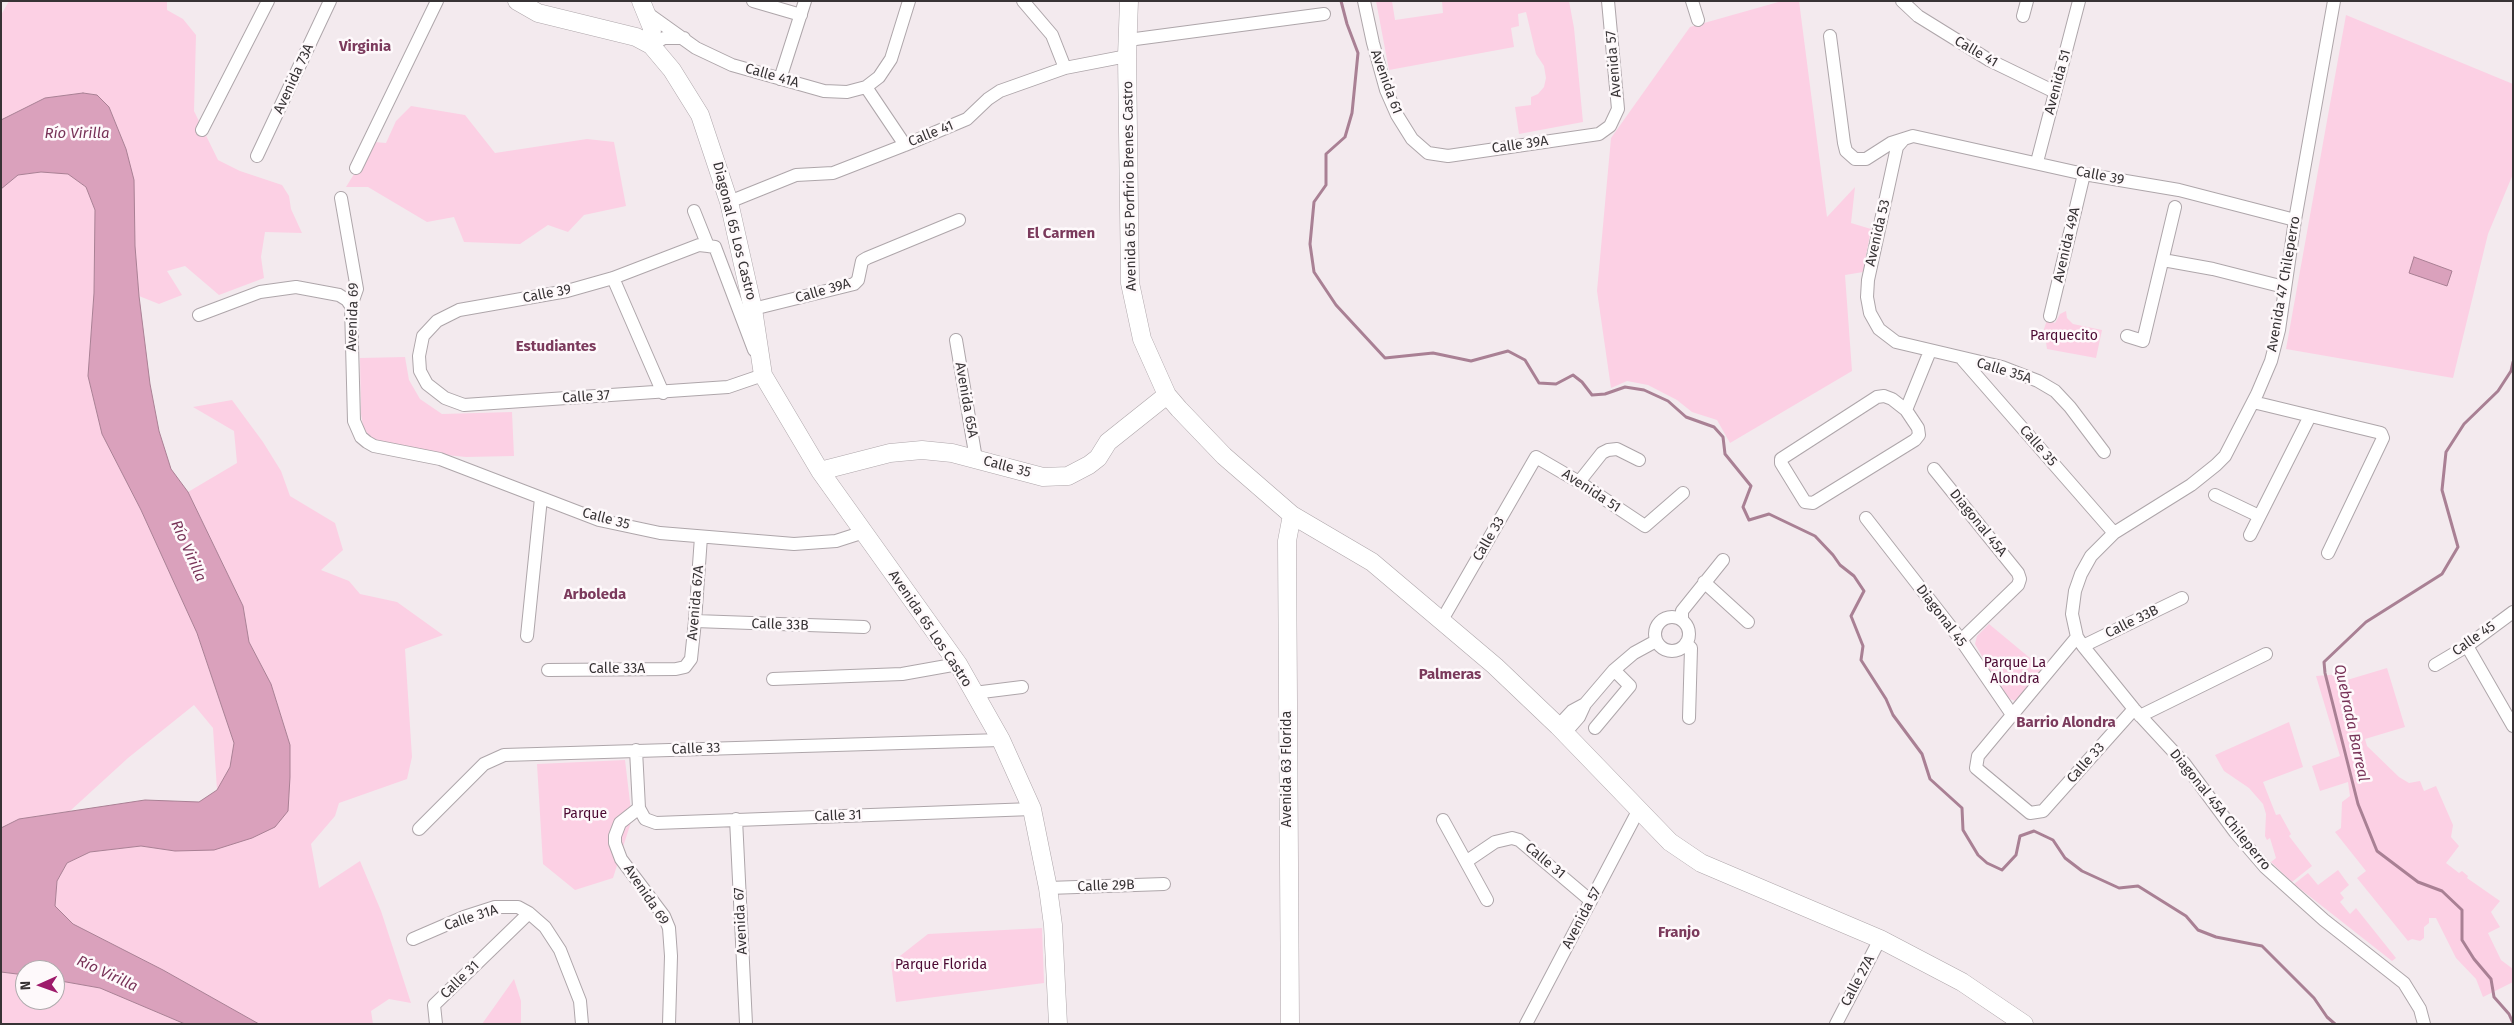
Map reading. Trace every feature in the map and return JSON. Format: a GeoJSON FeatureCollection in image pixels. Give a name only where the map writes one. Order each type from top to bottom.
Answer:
{"type":"FeatureCollection","features":[{"type":"Feature","properties":{"kind":"main road"},"geometry":{"type":"LineString","coordinates":[[517,1],[538,13],[636,37],[651,46],[652,28],[644,7]]}},
{"type":"Feature","properties":{"kind":"main road","name":"Avenida 65 Porfirio Brenes Castro"},"geometry":{"type":"LineString","coordinates":[[1129,1],[1127,48],[1130,283],[1142,340],[1167,395],[1224,456],[1292,514],[1372,562],[1442,620],[1561,730],[1670,842],[1701,863],[1880,939],[1962,982],[2024,1024]]}},
{"type":"Feature","properties":{"kind":"main road","name":"Diagonal 65 Los Castro"},"geometry":{"type":"LineString","coordinates":[[651,46],[672,70],[700,115],[729,202],[753,309],[763,375]]}},
{"type":"Feature","properties":{"kind":"main road","name":"Avenida 65 Los Castro"},"geometry":{"type":"LineString","coordinates":[[763,375],[820,471],[958,664],[1001,740],[1032,809],[1048,888],[1053,925],[1058,1024]]}},
{"type":"Feature","properties":{"kind":"main road","name":"Calle 35"},"geometry":{"type":"LineString","coordinates":[[820,471],[890,453],[922,450],[952,453],[1043,477],[1068,476],[1098,458],[1108,442],[1167,395]]}},
{"type":"Feature","properties":{"kind":"main road","name":"Avenida 63 Florida"},"geometry":{"type":"LineString","coordinates":[[1290,1024],[1287,541],[1292,514]]}},
{"type":"Feature","properties":{"kind":"main road"},"geometry":{"type":"LineString","coordinates":[[1287,541],[1300,532],[1316,529]]}},
{"type":"Feature","properties":{"kind":"street"},"geometry":{"type":"LineString","coordinates":[[202,130],[268,1]]}},
{"type":"Feature","properties":{"kind":"street","name":"Avenida 73A"},"geometry":{"type":"LineString","coordinates":[[257,156],[330,1]]}},
{"type":"Feature","properties":{"kind":"street"},"geometry":{"type":"LineString","coordinates":[[356,168],[436,1]]}},
{"type":"Feature","properties":{"kind":"street"},"geometry":{"type":"LineString","coordinates":[[753,1],[801,15]]}},
{"type":"Feature","properties":{"kind":"street"},"geometry":{"type":"LineString","coordinates":[[780,79],[805,1]]}},
{"type":"Feature","properties":{"kind":"street"},"geometry":{"type":"LineString","coordinates":[[906,145],[866,88],[879,77],[891,59],[909,1]]}},
{"type":"Feature","properties":{"kind":"street"},"geometry":{"type":"LineString","coordinates":[[1023,1],[1052,35],[1065,68]]}},
{"type":"Feature","properties":{"kind":"street","name":"Avenida 61"},"geometry":{"type":"LineString","coordinates":[[1364,1],[1373,43],[1393,107],[1412,139],[1428,153]]}},
{"type":"Feature","properties":{"kind":"street","name":"Avenida 57"},"geometry":{"type":"LineString","coordinates":[[1608,1],[1618,109],[1610,126]]}},
{"type":"Feature","properties":{"kind":"street"},"geometry":{"type":"LineString","coordinates":[[1692,1],[1698,20]]}},
{"type":"Feature","properties":{"kind":"street","name":"Calle 41"},"geometry":{"type":"LineString","coordinates":[[1902,1],[1925,21],[1989,60],[2055,92]]}},
{"type":"Feature","properties":{"kind":"street"},"geometry":{"type":"LineString","coordinates":[[2023,16],[2027,1]]}},
{"type":"Feature","properties":{"kind":"street","name":"Avenida 51"},"geometry":{"type":"LineString","coordinates":[[2037,162],[2079,1]]}},
{"type":"Feature","properties":{"kind":"street","name":"Avenida 47 Chileperro"},"geometry":{"type":"LineString","coordinates":[[2080,642],[2072,614],[2075,591],[2080,574],[2091,556],[2114,533],[2191,485],[2225,456],[2253,402],[2271,361],[2279,330],[2295,220],[2334,1]]}},
{"type":"Feature","properties":{"kind":"street","name":"Calle 41A"},"geometry":{"type":"LineString","coordinates":[[644,7],[696,48],[732,65],[824,91],[847,92],[866,88]]}},
{"type":"Feature","properties":{"kind":"street","name":"Calle 41"},"geometry":{"type":"LineString","coordinates":[[729,202],[796,175],[833,174],[967,120],[988,99],[1000,91],[1127,48],[1324,14]]}},
{"type":"Feature","properties":{"kind":"street"},"geometry":{"type":"LineString","coordinates":[[1830,36],[1846,152],[1855,159],[1863,160],[1891,143],[1904,139]]}},
{"type":"Feature","properties":{"kind":"street"},"geometry":{"type":"LineString","coordinates":[[651,46],[664,38],[684,38]]}},
{"type":"Feature","properties":{"kind":"street","name":"Calle 39A"},"geometry":{"type":"LineString","coordinates":[[1428,153],[1448,156],[1599,134],[1610,126]]}},
{"type":"Feature","properties":{"kind":"street","name":"Calle 39"},"geometry":{"type":"LineString","coordinates":[[1904,139],[1914,136],[2084,174],[2179,190],[2295,220]]}},
{"type":"Feature","properties":{"kind":"street","name":"Avenida 53"},"geometry":{"type":"LineString","coordinates":[[1879,329],[1870,313],[1866,297],[1868,280],[1897,147],[1904,139]]}},
{"type":"Feature","properties":{"kind":"street","name":"Avenida 49A"},"geometry":{"type":"LineString","coordinates":[[2050,316],[2084,174]]}},
{"type":"Feature","properties":{"kind":"street","name":"Avenida 69"},"geometry":{"type":"LineString","coordinates":[[341,198],[357,289],[351,306],[354,421],[360,436]]}},
{"type":"Feature","properties":{"kind":"street"},"geometry":{"type":"LineString","coordinates":[[2127,336],[2144,340],[2175,207]]}},
{"type":"Feature","properties":{"kind":"street"},"geometry":{"type":"LineString","coordinates":[[694,211],[708,246],[715,247],[763,375]]}},
{"type":"Feature","properties":{"kind":"street","name":"Calle 39A"},"geometry":{"type":"LineString","coordinates":[[753,309],[854,284],[858,280],[862,261],[959,220]]}},
{"type":"Feature","properties":{"kind":"street","name":"Calle 39"},"geometry":{"type":"LineString","coordinates":[[420,371],[419,356],[423,336],[437,321],[459,310],[568,291],[613,278],[700,245],[708,246]]}},
{"type":"Feature","properties":{"kind":"street"},"geometry":{"type":"LineString","coordinates":[[2163,260],[2212,269],[2284,287]]}},
{"type":"Feature","properties":{"kind":"street"},"geometry":{"type":"LineString","coordinates":[[613,278],[662,393]]}},
{"type":"Feature","properties":{"kind":"street"},"geometry":{"type":"LineString","coordinates":[[199,315],[260,292],[296,287],[339,294],[351,306]]}},
{"type":"Feature","properties":{"kind":"street","name":"Calle 35A"},"geometry":{"type":"LineString","coordinates":[[1879,329],[1896,342],[2002,368],[2038,381],[2055,391],[2070,407],[2104,452]]}},
{"type":"Feature","properties":{"kind":"street","name":"Avenida 65A"},"geometry":{"type":"LineString","coordinates":[[956,340],[976,459]]}},
{"type":"Feature","properties":{"kind":"street"},"geometry":{"type":"LineString","coordinates":[[1906,410],[1930,351]]}},
{"type":"Feature","properties":{"kind":"street","name":"Calle 35"},"geometry":{"type":"LineString","coordinates":[[1962,359],[2114,533]]}},
{"type":"Feature","properties":{"kind":"street","name":"Calle 37"},"geometry":{"type":"LineString","coordinates":[[420,371],[427,384],[439,394],[464,405],[728,387],[763,375]]}},
{"type":"Feature","properties":{"kind":"street"},"geometry":{"type":"LineString","coordinates":[[1877,397],[1892,399],[1906,410],[1918,428],[1919,435],[1915,440],[1814,503],[1805,502],[1781,463],[1781,458],[1877,397]]}},
{"type":"Feature","properties":{"kind":"street"},"geometry":{"type":"LineString","coordinates":[[2253,402],[2381,433],[2383,438],[2328,553]]}},
{"type":"Feature","properties":{"kind":"street"},"geometry":{"type":"LineString","coordinates":[[2250,535],[2310,416]]}},
{"type":"Feature","properties":{"kind":"street","name":"Calle 35"},"geometry":{"type":"LineString","coordinates":[[360,436],[374,446],[440,458],[600,520],[660,533],[794,544],[836,541],[864,532]]}},
{"type":"Feature","properties":{"kind":"street"},"geometry":{"type":"LineString","coordinates":[[1579,482],[1602,453],[1608,450],[1617,449],[1639,460]]}},
{"type":"Feature","properties":{"kind":"street","name":"Avenida 51"},"geometry":{"type":"LineString","coordinates":[[1536,457],[1579,482],[1645,526],[1683,493]]}},
{"type":"Feature","properties":{"kind":"street","name":"Calle 33"},"geometry":{"type":"LineString","coordinates":[[1442,620],[1536,457]]}},
{"type":"Feature","properties":{"kind":"street","name":"Diagonal 45A"},"geometry":{"type":"LineString","coordinates":[[1934,469],[2018,573],[2020,579],[2018,585],[1961,640]]}},
{"type":"Feature","properties":{"kind":"street"},"geometry":{"type":"LineString","coordinates":[[2215,494],[2259,516]]}},
{"type":"Feature","properties":{"kind":"street"},"geometry":{"type":"LineString","coordinates":[[527,636],[541,498]]}},
{"type":"Feature","properties":{"kind":"street","name":"Diagonal 45"},"geometry":{"type":"LineString","coordinates":[[1866,518],[1961,640],[2013,716]]}},
{"type":"Feature","properties":{"kind":"street","name":"Avenida 67A"},"geometry":{"type":"LineString","coordinates":[[686,667],[691,659],[701,537]]}},
{"type":"Feature","properties":{"kind":"street"},"geometry":{"type":"LineString","coordinates":[[1682,620],[1682,611],[1724,560]]}},
{"type":"Feature","properties":{"kind":"street"},"geometry":{"type":"LineString","coordinates":[[1704,582],[1748,622]]}},
{"type":"Feature","properties":{"kind":"street","name":"Calle 33B"},"geometry":{"type":"LineString","coordinates":[[2080,642],[2182,598]]}},
{"type":"Feature","properties":{"kind":"street","name":"Calle 45"},"geometry":{"type":"LineString","coordinates":[[2435,665],[2467,646],[2513,612]]}},
{"type":"Feature","properties":{"kind":"street"},"geometry":{"type":"LineString","coordinates":[[1670,616],[1682,620],[1688,628],[1686,643],[1678,650],[1667,650],[1658,645],[1655,628],[1664,618],[1670,616]]}},
{"type":"Feature","properties":{"kind":"street","name":"Calle 33B"},"geometry":{"type":"LineString","coordinates":[[695,621],[864,627]]}},
{"type":"Feature","properties":{"kind":"street"},"geometry":{"type":"LineString","coordinates":[[1561,730],[1572,711],[1585,704],[1614,670],[1634,653],[1656,640]]}},
{"type":"Feature","properties":{"kind":"street"},"geometry":{"type":"LineString","coordinates":[[2013,716],[2080,642]]}},
{"type":"Feature","properties":{"kind":"street","name":"Diagonal 45A Chileperro"},"geometry":{"type":"LineString","coordinates":[[2080,642],[2137,712],[2184,763],[2235,832],[2264,867],[2324,920],[2404,983],[2420,1009],[2424,1024]]}},
{"type":"Feature","properties":{"kind":"street"},"geometry":{"type":"LineString","coordinates":[[1686,643],[1691,648],[1689,718]]}},
{"type":"Feature","properties":{"kind":"street"},"geometry":{"type":"LineString","coordinates":[[2467,646],[2513,726]]}},
{"type":"Feature","properties":{"kind":"street","name":"Calle 33"},"geometry":{"type":"LineString","coordinates":[[2013,716],[1978,756],[1975,762],[1976,768],[2030,813],[2036,813],[2043,811],[2137,712],[2266,654]]}},
{"type":"Feature","properties":{"kind":"street"},"geometry":{"type":"LineString","coordinates":[[773,679],[902,674],[958,664]]}},
{"type":"Feature","properties":{"kind":"street","name":"Calle 33A"},"geometry":{"type":"LineString","coordinates":[[548,670],[676,669],[686,667]]}},
{"type":"Feature","properties":{"kind":"street"},"geometry":{"type":"LineString","coordinates":[[1595,728],[1630,686],[1614,670]]}},
{"type":"Feature","properties":{"kind":"street"},"geometry":{"type":"LineString","coordinates":[[974,693],[1022,687]]}},
{"type":"Feature","properties":{"kind":"street","name":"Calle 33"},"geometry":{"type":"LineString","coordinates":[[419,829],[484,764],[494,758],[514,754],[1001,740]]}},
{"type":"Feature","properties":{"kind":"street"},"geometry":{"type":"LineString","coordinates":[[636,750],[642,813]]}},
{"type":"Feature","properties":{"kind":"street","name":"Calle 31"},"geometry":{"type":"LineString","coordinates":[[642,813],[656,823],[1032,809]]}},
{"type":"Feature","properties":{"kind":"street","name":"Avenida 57"},"geometry":{"type":"LineString","coordinates":[[1526,1024],[1638,811]]}},
{"type":"Feature","properties":{"kind":"street","name":"Avenida 69"},"geometry":{"type":"LineString","coordinates":[[642,813],[620,823],[615,836],[622,859],[664,916],[669,928],[671,956],[669,1024]]}},
{"type":"Feature","properties":{"kind":"street","name":"Avenida 67"},"geometry":{"type":"LineString","coordinates":[[736,819],[746,1024]]}},
{"type":"Feature","properties":{"kind":"street"},"geometry":{"type":"LineString","coordinates":[[1443,820],[1488,900]]}},
{"type":"Feature","properties":{"kind":"street","name":"Calle 31"},"geometry":{"type":"LineString","coordinates":[[1467,861],[1495,842],[1512,838],[1519,840],[1591,901]]}},
{"type":"Feature","properties":{"kind":"street","name":"Calle 29B"},"geometry":{"type":"LineString","coordinates":[[1048,888],[1164,884]]}},
{"type":"Feature","properties":{"kind":"street","name":"Calle 31A"},"geometry":{"type":"LineString","coordinates":[[413,939],[464,917],[495,907],[518,907],[529,913]]}},
{"type":"Feature","properties":{"kind":"street"},"geometry":{"type":"LineString","coordinates":[[529,913],[545,927],[560,950],[580,1001],[582,1024]]}},
{"type":"Feature","properties":{"kind":"street","name":"Calle 31"},"geometry":{"type":"LineString","coordinates":[[436,1024],[434,1005],[529,913]]}},
{"type":"Feature","properties":{"kind":"street","name":"Calle 27A"},"geometry":{"type":"LineString","coordinates":[[1836,1024],[1880,939]]}},
{"type":"Feature","properties":{"kind":"green space"},"geometry":{"type":"Polygon","coordinates":[[[9,1],[167,1],[167,10],[183,19],[196,35],[194,111],[218,160],[240,171],[282,185],[289,196],[291,209],[302,233],[265,232],[261,257],[264,278],[219,295],[185,266],[167,271],[182,295],[159,304],[139,296],[126,149],[109,107],[97,95],[83,93],[45,98],[1,120],[1,15],[9,1]]]}},
{"type":"Feature","properties":{"kind":"green space"},"geometry":{"type":"Polygon","coordinates":[[[1376,1],[1392,1],[1395,20],[1443,13],[1442,1],[1569,1],[1574,28],[1583,122],[1519,134],[1515,107],[1531,105],[1531,97],[1538,94],[1544,87],[1546,78],[1544,66],[1536,54],[1526,12],[1518,14],[1519,26],[1511,28],[1514,47],[1389,70],[1376,1]]]}},
{"type":"Feature","properties":{"kind":"green space"},"geometry":{"type":"Polygon","coordinates":[[[1782,1],[1799,1],[1827,217],[1855,187],[1851,223],[1871,229],[1863,272],[1845,275],[1852,371],[1730,443],[1717,420],[1692,412],[1677,400],[1648,385],[1627,381],[1611,388],[1597,291],[1611,138],[1690,27],[1782,1]]]}},
{"type":"Feature","properties":{"kind":"green space"},"geometry":{"type":"Polygon","coordinates":[[[2346,15],[2513,84],[2513,174],[2488,234],[2453,378],[2286,349],[2346,15]]]}},
{"type":"Feature","properties":{"kind":"green space"},"geometry":{"type":"Polygon","coordinates":[[[411,106],[465,115],[495,153],[587,139],[614,142],[626,206],[584,215],[568,232],[548,225],[520,244],[464,242],[454,217],[427,222],[368,187],[346,187],[374,142],[386,143],[396,121],[411,106]]]}},
{"type":"Feature","properties":{"kind":"green space"},"geometry":{"type":"Polygon","coordinates":[[[41,172],[68,173],[86,187],[95,210],[94,293],[88,376],[102,434],[141,510],[197,633],[234,743],[230,767],[217,790],[213,728],[194,705],[128,758],[70,811],[19,819],[1,828],[1,189],[18,175],[41,172]]]}},
{"type":"Feature","properties":{"kind":"green space","name":"Parquecito"},"geometry":{"type":"Polygon","coordinates":[[[2066,311],[2067,318],[2073,324],[2102,330],[2096,358],[2047,349],[2044,329],[2047,320],[2055,323],[2060,314],[2066,311]]]}},
{"type":"Feature","properties":{"kind":"green space"},"geometry":{"type":"Polygon","coordinates":[[[405,357],[409,380],[420,399],[442,414],[512,412],[514,456],[466,457],[426,453],[376,441],[368,435],[363,426],[361,414],[360,358],[405,357]]]}},
{"type":"Feature","properties":{"kind":"green space"},"geometry":{"type":"Polygon","coordinates":[[[232,400],[263,442],[281,471],[290,496],[335,523],[343,550],[321,570],[349,581],[360,594],[397,602],[443,635],[405,649],[412,757],[407,779],[339,803],[335,816],[311,844],[319,888],[360,861],[381,911],[411,1003],[389,999],[371,1011],[373,1024],[259,1024],[163,970],[73,924],[55,906],[57,881],[67,863],[90,852],[141,846],[175,851],[290,745],[271,684],[249,642],[243,606],[188,492],[237,463],[234,431],[193,407],[232,400]]]}},
{"type":"Feature","properties":{"kind":"green space","name":"Parque La Alondra"},"geometry":{"type":"Polygon","coordinates":[[[1989,624],[2042,668],[2016,701],[2006,698],[1975,644],[1977,636],[1989,624]]]}},
{"type":"Feature","properties":{"kind":"green space"},"geometry":{"type":"Polygon","coordinates":[[[2387,668],[2405,727],[2365,739],[2367,746],[2399,777],[2409,783],[2420,781],[2424,791],[2436,786],[2453,825],[2451,837],[2459,846],[2446,863],[2459,873],[2462,871],[2468,876],[2467,878],[2500,901],[2491,912],[2500,927],[2488,933],[2501,960],[2513,969],[2513,982],[2483,997],[2476,979],[2456,958],[2436,918],[2429,918],[2429,923],[2424,927],[2424,938],[2420,941],[2412,939],[2408,941],[2357,878],[2366,871],[2335,832],[2341,828],[2342,802],[2350,796],[2348,782],[2320,791],[2312,766],[2340,756],[2316,676],[2341,674],[2347,680],[2387,668]]]}},
{"type":"Feature","properties":{"kind":"green space"},"geometry":{"type":"Polygon","coordinates":[[[2289,722],[2303,767],[2263,782],[2276,815],[2280,814],[2291,834],[2289,836],[2312,866],[2292,882],[2271,862],[2276,858],[2270,838],[2267,840],[2265,836],[2266,814],[2263,804],[2249,788],[2224,771],[2215,755],[2289,722]]]}},
{"type":"Feature","properties":{"kind":"green space","name":"Parque"},"geometry":{"type":"Polygon","coordinates":[[[625,760],[632,819],[613,878],[575,890],[543,864],[537,764],[625,760]]]}},
{"type":"Feature","properties":{"kind":"green space"},"geometry":{"type":"Polygon","coordinates":[[[2338,870],[2349,885],[2340,893],[2344,898],[2340,902],[2350,914],[2356,908],[2396,958],[2392,961],[2294,884],[2308,873],[2318,885],[2338,870]]]}},
{"type":"Feature","properties":{"kind":"green space","name":"Parque Florida"},"geometry":{"type":"Polygon","coordinates":[[[1042,928],[1044,983],[896,1002],[891,963],[928,934],[1042,928]]]}},
{"type":"Feature","properties":{"kind":"green space"},"geometry":{"type":"Polygon","coordinates":[[[1,972],[15,974],[15,1010],[65,1010],[65,982],[100,988],[185,1024],[1,1024],[1,972]]]}},
{"type":"Feature","properties":{"kind":"green space"},"geometry":{"type":"Polygon","coordinates":[[[514,979],[521,1001],[521,1024],[482,1024],[514,979]]]}},
{"type":"Feature","properties":{"kind":"water","name":"Río Virilla"},"geometry":{"type":"Polygon","coordinates":[[[83,93],[97,95],[109,107],[126,149],[134,180],[135,246],[139,296],[150,384],[159,431],[171,469],[188,492],[243,606],[249,642],[271,684],[290,745],[288,811],[275,827],[252,838],[214,850],[175,851],[141,846],[90,852],[67,863],[57,881],[55,906],[73,924],[163,970],[259,1024],[185,1024],[100,988],[65,982],[65,960],[15,960],[15,974],[1,972],[1,828],[19,819],[145,800],[199,802],[217,790],[230,767],[234,743],[197,633],[141,510],[102,434],[88,376],[94,293],[95,210],[86,187],[68,174],[41,172],[18,175],[1,189],[1,120],[45,98],[83,93]]]}},
{"type":"Feature","properties":{"kind":"water"},"geometry":{"type":"Polygon","coordinates":[[[2414,257],[2452,271],[2447,286],[2409,273],[2414,257]]]}},
{"type":"Feature","properties":{"kind":"waterway"},"geometry":{"type":"LineString","coordinates":[[1341,1],[1358,53],[1352,113],[1345,137],[1326,154],[1326,185],[1314,202],[1310,244],[1314,272],[1336,305],[1385,358],[1433,353],[1471,361],[1508,351],[1525,360],[1539,383],[1556,384],[1573,375],[1582,382],[1592,395],[1605,394],[1625,387],[1644,390],[1668,401],[1686,417],[1714,427],[1723,437],[1725,454],[1751,486],[1743,507],[1749,520],[1769,514],[1815,536],[1840,565],[1854,576],[1864,591],[1851,616],[1863,646],[1861,660],[1886,699],[1893,715],[1922,754],[1930,779],[1962,808],[1963,830],[1978,855],[1987,863],[2002,870],[2016,855],[2020,836],[2034,831],[2053,840],[2065,858],[2082,871],[2119,888],[2138,886],[2186,916],[2198,930],[2216,937],[2262,946],[2314,998],[2327,1017],[2335,1024]]}},
{"type":"Feature","properties":{"kind":"waterway","name":"Quebrada Barreal"},"geometry":{"type":"LineString","coordinates":[[2513,362],[2511,371],[2498,391],[2464,424],[2446,452],[2442,490],[2458,547],[2442,574],[2366,622],[2324,662],[2325,673],[2358,804],[2377,851],[2418,882],[2442,891],[2462,910],[2462,940],[2474,959],[2491,979],[2494,997],[2509,1014],[2513,1023]]}},
{"type":"Feature","properties":{"kind":"district","name":"Virginia"},"geometry":{"type":"Point","coordinates":[365,47]}},
{"type":"Feature","properties":{"kind":"district","name":"El Carmen"},"geometry":{"type":"Point","coordinates":[1061,234]}},
{"type":"Feature","properties":{"kind":"district","name":"Estudiantes"},"geometry":{"type":"Point","coordinates":[556,347]}},
{"type":"Feature","properties":{"kind":"district","name":"Arboleda"},"geometry":{"type":"Point","coordinates":[595,595]}},
{"type":"Feature","properties":{"kind":"district","name":"Palmeras"},"geometry":{"type":"Point","coordinates":[1450,675]}},
{"type":"Feature","properties":{"kind":"district","name":"Barrio Alondra"},"geometry":{"type":"Point","coordinates":[2066,723]}},
{"type":"Feature","properties":{"kind":"district","name":"Franjo"},"geometry":{"type":"Point","coordinates":[1679,933]}}]}
